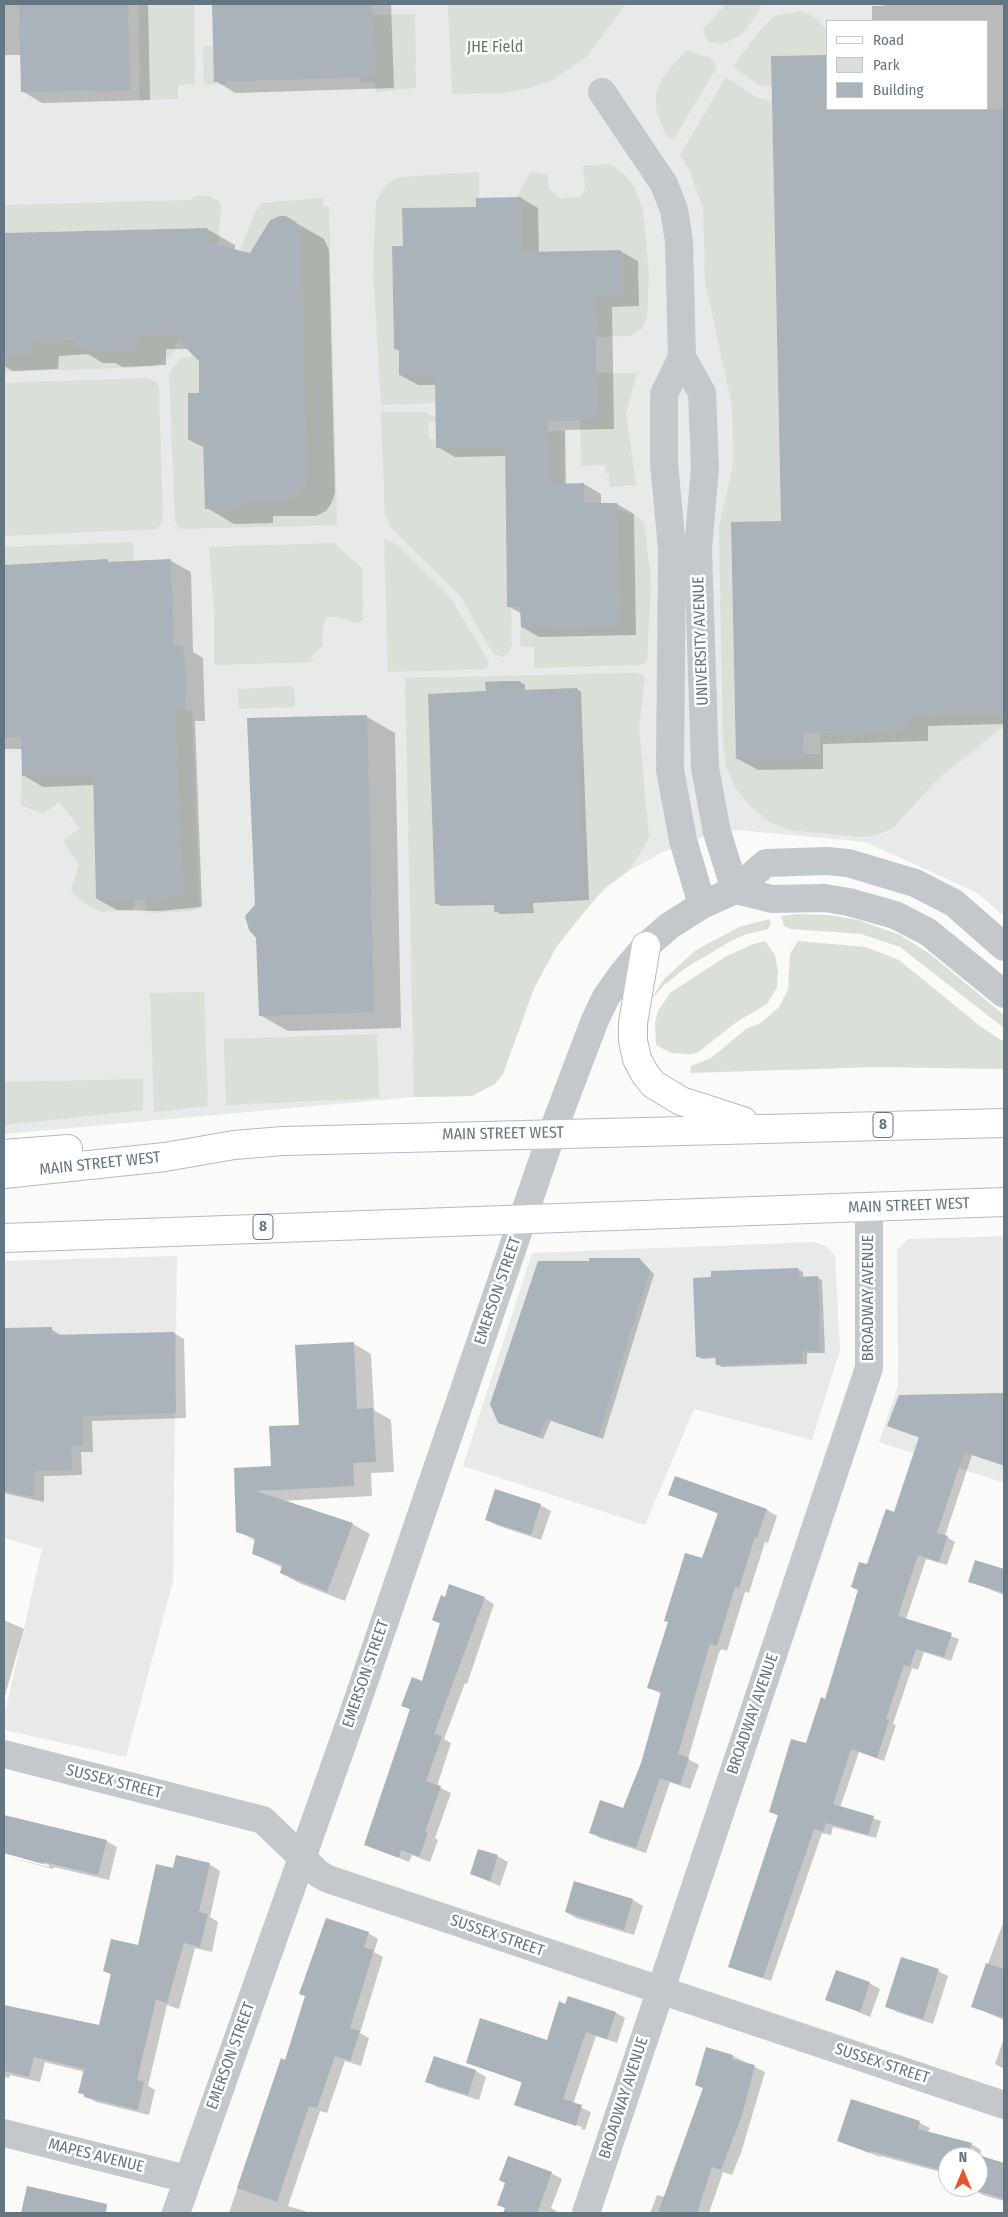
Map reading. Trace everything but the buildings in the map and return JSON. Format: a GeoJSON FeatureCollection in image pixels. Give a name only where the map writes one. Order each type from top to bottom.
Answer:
{"type":"FeatureCollection","features":[{"type":"Feature","properties":{"kind":"main road"},"geometry":{"type":"LineString","coordinates":[[646,946],[633,1022],[633,1041],[637,1059],[645,1074],[653,1084],[681,1101],[762,1128]]}},
{"type":"Feature","properties":{"kind":"main road","name":"MAIN STREET WEST"},"geometry":{"type":"LineString","coordinates":[[4,1174],[166,1157],[234,1145],[346,1138],[1004,1123]]}},
{"type":"Feature","properties":{"kind":"main road"},"geometry":{"type":"LineString","coordinates":[[4,1154],[164,1142],[234,1145]]}},
{"type":"Feature","properties":{"kind":"main road","name":"MAIN STREET WEST"},"geometry":{"type":"LineString","coordinates":[[4,1238],[1004,1202]]}},
{"type":"Feature","properties":{"kind":"street","name":"UNIVERSITY AVENUE"},"geometry":{"type":"LineString","coordinates":[[602,92],[664,184],[674,210],[679,241],[682,357],[664,394],[664,463],[672,549],[670,770],[683,840],[702,905]]}},
{"type":"Feature","properties":{"kind":"street","name":"UNIVERSITY AVENUE"},"geometry":{"type":"LineString","coordinates":[[682,357],[702,393],[704,481],[698,549],[705,768],[718,832],[735,890]]}},
{"type":"Feature","properties":{"kind":"street"},"geometry":{"type":"LineString","coordinates":[[552,1133],[595,1020],[606,998],[623,973],[646,946],[669,926],[702,905],[735,890],[766,863],[827,861],[848,863],[914,883],[954,903],[1004,947]]}},
{"type":"Feature","properties":{"kind":"street"},"geometry":{"type":"LineString","coordinates":[[735,890],[772,899],[825,898],[849,902],[895,915],[928,932],[1004,994]]}},
{"type":"Feature","properties":{"kind":"street","name":"EMERSON STREET"},"geometry":{"type":"LineString","coordinates":[[176,2213],[302,1857],[552,1133]]}},
{"type":"Feature","properties":{"kind":"street","name":"BROADWAY AVENUE"},"geometry":{"type":"LineString","coordinates":[[586,2213],[869,1368],[868,1207]]}},
{"type":"Feature","properties":{"kind":"street","name":"SUSSEX STREET"},"geometry":{"type":"LineString","coordinates":[[4,1754],[263,1820],[319,1874],[328,1879],[659,1991],[1004,2104]]}},
{"type":"Feature","properties":{"kind":"street","name":"MAPES AVENUE"},"geometry":{"type":"LineString","coordinates":[[4,2133],[188,2179]]}},
{"type":"Feature","properties":{"kind":"shaded area"},"geometry":{"type":"Polygon","coordinates":[[[4,4],[1004,4],[1004,916],[976,892],[865,842],[737,830],[700,838],[661,853],[627,872],[605,888],[576,921],[557,946],[534,988],[503,1074],[495,1084],[472,1096],[414,1097],[4,1134],[4,4]]]}},
{"type":"Feature","properties":{"kind":"shaded area"},"geometry":{"type":"Polygon","coordinates":[[[1004,1236],[1004,1483],[879,1442],[898,1386],[897,1250],[908,1239],[1004,1236]]]}},
{"type":"Feature","properties":{"kind":"shaded area"},"geometry":{"type":"Polygon","coordinates":[[[814,1242],[826,1246],[835,1255],[840,1350],[812,1440],[694,1409],[645,1525],[463,1466],[532,1253],[814,1242]]]}},
{"type":"Feature","properties":{"kind":"shaded area"},"geometry":{"type":"Polygon","coordinates":[[[177,1256],[173,1581],[126,1757],[4,1730],[4,1717],[42,1549],[4,1538],[4,1261],[177,1256]]]}},
{"type":"Feature","properties":{"kind":"green space"},"geometry":{"type":"Polygon","coordinates":[[[138,4],[194,4],[195,84],[178,85],[178,99],[140,100],[138,4]]]}},
{"type":"Feature","properties":{"kind":"green space","name":"JHE Field"},"geometry":{"type":"Polygon","coordinates":[[[448,4],[626,4],[587,56],[553,80],[505,93],[452,94],[448,4]]]}},
{"type":"Feature","properties":{"kind":"green space"},"geometry":{"type":"Polygon","coordinates":[[[726,4],[761,4],[757,15],[741,35],[723,44],[708,42],[703,30],[726,4]]]}},
{"type":"Feature","properties":{"kind":"green space"},"geometry":{"type":"Polygon","coordinates":[[[799,11],[811,15],[826,28],[826,55],[772,56],[772,87],[759,85],[733,67],[759,31],[774,16],[799,11]]]}},
{"type":"Feature","properties":{"kind":"green space"},"geometry":{"type":"Polygon","coordinates":[[[415,14],[416,88],[376,92],[375,82],[360,83],[360,77],[374,77],[372,15],[415,14]]]}},
{"type":"Feature","properties":{"kind":"green space"},"geometry":{"type":"Polygon","coordinates":[[[203,46],[213,46],[227,84],[204,85],[203,46]]]}},
{"type":"Feature","properties":{"kind":"green space"},"geometry":{"type":"Polygon","coordinates":[[[686,50],[710,58],[717,67],[675,137],[670,139],[665,133],[656,109],[656,93],[663,77],[686,50]]]}},
{"type":"Feature","properties":{"kind":"green space"},"geometry":{"type":"Polygon","coordinates":[[[726,77],[757,98],[772,101],[781,521],[731,522],[736,759],[803,758],[803,754],[820,754],[820,733],[908,730],[908,715],[1004,713],[1004,726],[938,779],[892,829],[872,836],[858,837],[790,830],[768,821],[751,807],[735,788],[727,768],[723,748],[719,527],[733,465],[732,406],[705,281],[703,209],[689,169],[680,155],[726,77]]]}},
{"type":"Feature","properties":{"kind":"green space"},"geometry":{"type":"Polygon","coordinates":[[[610,164],[624,174],[634,186],[643,210],[649,275],[647,319],[641,330],[630,336],[596,337],[595,309],[590,297],[622,297],[621,250],[522,252],[521,197],[517,197],[530,172],[547,174],[550,190],[561,199],[582,196],[585,187],[583,166],[610,164]]]}},
{"type":"Feature","properties":{"kind":"green space"},"geometry":{"type":"Polygon","coordinates":[[[479,172],[479,197],[476,198],[476,207],[402,208],[403,246],[392,246],[394,349],[399,349],[399,375],[435,375],[436,403],[381,405],[373,270],[376,202],[382,190],[400,177],[479,172]]]}},
{"type":"Feature","properties":{"kind":"green space"},"geometry":{"type":"Polygon","coordinates":[[[195,196],[208,196],[219,201],[221,206],[218,244],[209,244],[207,228],[4,233],[4,205],[191,200],[195,196]]]}},
{"type":"Feature","properties":{"kind":"green space"},"geometry":{"type":"Polygon","coordinates":[[[323,198],[323,206],[329,206],[337,525],[180,529],[175,521],[169,376],[171,370],[182,357],[190,357],[193,354],[199,358],[199,393],[188,393],[188,440],[203,440],[206,509],[245,508],[245,501],[287,501],[298,495],[305,486],[307,476],[300,228],[296,222],[286,216],[269,220],[249,255],[240,250],[256,210],[262,203],[323,198]]]}},
{"type":"Feature","properties":{"kind":"green space"},"geometry":{"type":"Polygon","coordinates":[[[171,333],[180,341],[175,345],[176,350],[161,363],[150,367],[4,372],[4,355],[30,354],[31,340],[74,339],[74,348],[90,347],[96,352],[138,349],[138,334],[171,333]]]}},
{"type":"Feature","properties":{"kind":"green space"},"geometry":{"type":"Polygon","coordinates":[[[596,373],[637,373],[626,413],[636,485],[610,487],[609,473],[605,473],[605,465],[581,466],[580,420],[597,419],[596,373]]]}},
{"type":"Feature","properties":{"kind":"green space"},"geometry":{"type":"Polygon","coordinates":[[[147,378],[156,382],[159,386],[163,520],[158,529],[4,536],[4,383],[147,378]]]}},
{"type":"Feature","properties":{"kind":"green space"},"geometry":{"type":"Polygon","coordinates":[[[381,412],[427,412],[429,415],[436,415],[436,422],[428,423],[429,439],[436,439],[437,448],[548,446],[548,431],[565,431],[564,484],[505,485],[507,606],[511,607],[512,644],[509,653],[503,657],[493,654],[461,597],[390,527],[387,516],[385,516],[381,412]]]}},
{"type":"Feature","properties":{"kind":"green space"},"geometry":{"type":"Polygon","coordinates":[[[617,509],[634,514],[644,522],[651,580],[647,662],[639,665],[534,668],[534,647],[520,646],[521,627],[619,626],[617,509]]]}},
{"type":"Feature","properties":{"kind":"green space"},"geometry":{"type":"Polygon","coordinates":[[[384,539],[398,545],[450,597],[489,664],[486,669],[388,672],[384,539]]]}},
{"type":"Feature","properties":{"kind":"green space"},"geometry":{"type":"Polygon","coordinates":[[[133,542],[134,561],[64,561],[64,563],[4,565],[4,547],[133,542]]]}},
{"type":"Feature","properties":{"kind":"green space"},"geometry":{"type":"Polygon","coordinates":[[[334,543],[362,568],[363,620],[356,623],[338,617],[327,617],[323,624],[322,646],[311,657],[314,662],[214,665],[214,610],[209,547],[334,543]]]}},
{"type":"Feature","properties":{"kind":"green space"},"geometry":{"type":"Polygon","coordinates":[[[637,673],[645,676],[639,729],[649,837],[627,872],[605,888],[557,946],[534,988],[503,1074],[495,1084],[472,1096],[414,1097],[405,678],[637,673]]]}},
{"type":"Feature","properties":{"kind":"green space"},"geometry":{"type":"Polygon","coordinates":[[[294,686],[295,707],[239,709],[238,689],[294,686]]]}},
{"type":"Feature","properties":{"kind":"green space"},"geometry":{"type":"Polygon","coordinates":[[[175,710],[192,710],[200,905],[193,911],[149,913],[146,911],[145,900],[182,896],[175,710]]]}},
{"type":"Feature","properties":{"kind":"green space"},"geometry":{"type":"Polygon","coordinates":[[[93,773],[96,899],[134,900],[135,907],[130,910],[102,912],[92,908],[78,898],[71,889],[79,865],[63,841],[80,828],[59,802],[44,813],[21,806],[22,776],[93,773]]]}},
{"type":"Feature","properties":{"kind":"green space"},"geometry":{"type":"Polygon","coordinates":[[[796,914],[829,915],[858,920],[900,935],[930,954],[1004,1015],[1004,1028],[900,947],[861,934],[791,929],[784,926],[781,916],[796,914]]]}},
{"type":"Feature","properties":{"kind":"green space"},"geometry":{"type":"Polygon","coordinates":[[[770,919],[771,924],[768,929],[747,934],[731,941],[687,967],[663,986],[649,1002],[665,978],[696,950],[739,927],[770,919]]]}},
{"type":"Feature","properties":{"kind":"green space"},"geometry":{"type":"Polygon","coordinates":[[[765,941],[775,955],[778,971],[777,987],[767,1004],[738,1021],[697,1053],[671,1053],[656,1045],[655,1022],[658,1011],[670,993],[725,957],[753,944],[765,941]]]}},
{"type":"Feature","properties":{"kind":"green space"},"geometry":{"type":"Polygon","coordinates":[[[798,941],[866,947],[899,960],[980,1026],[1004,1042],[1004,1069],[877,1067],[690,1073],[691,1066],[711,1058],[746,1029],[761,1023],[779,1007],[788,990],[790,954],[798,941]]]}},
{"type":"Feature","properties":{"kind":"green space"},"geometry":{"type":"Polygon","coordinates":[[[204,992],[208,1106],[154,1112],[150,993],[204,992]]]}},
{"type":"Feature","properties":{"kind":"green space"},"geometry":{"type":"Polygon","coordinates":[[[377,1034],[379,1098],[226,1105],[224,1039],[377,1034]]]}},
{"type":"Feature","properties":{"kind":"green space"},"geometry":{"type":"Polygon","coordinates":[[[143,1079],[143,1110],[4,1125],[4,1082],[143,1079]]]}}]}
